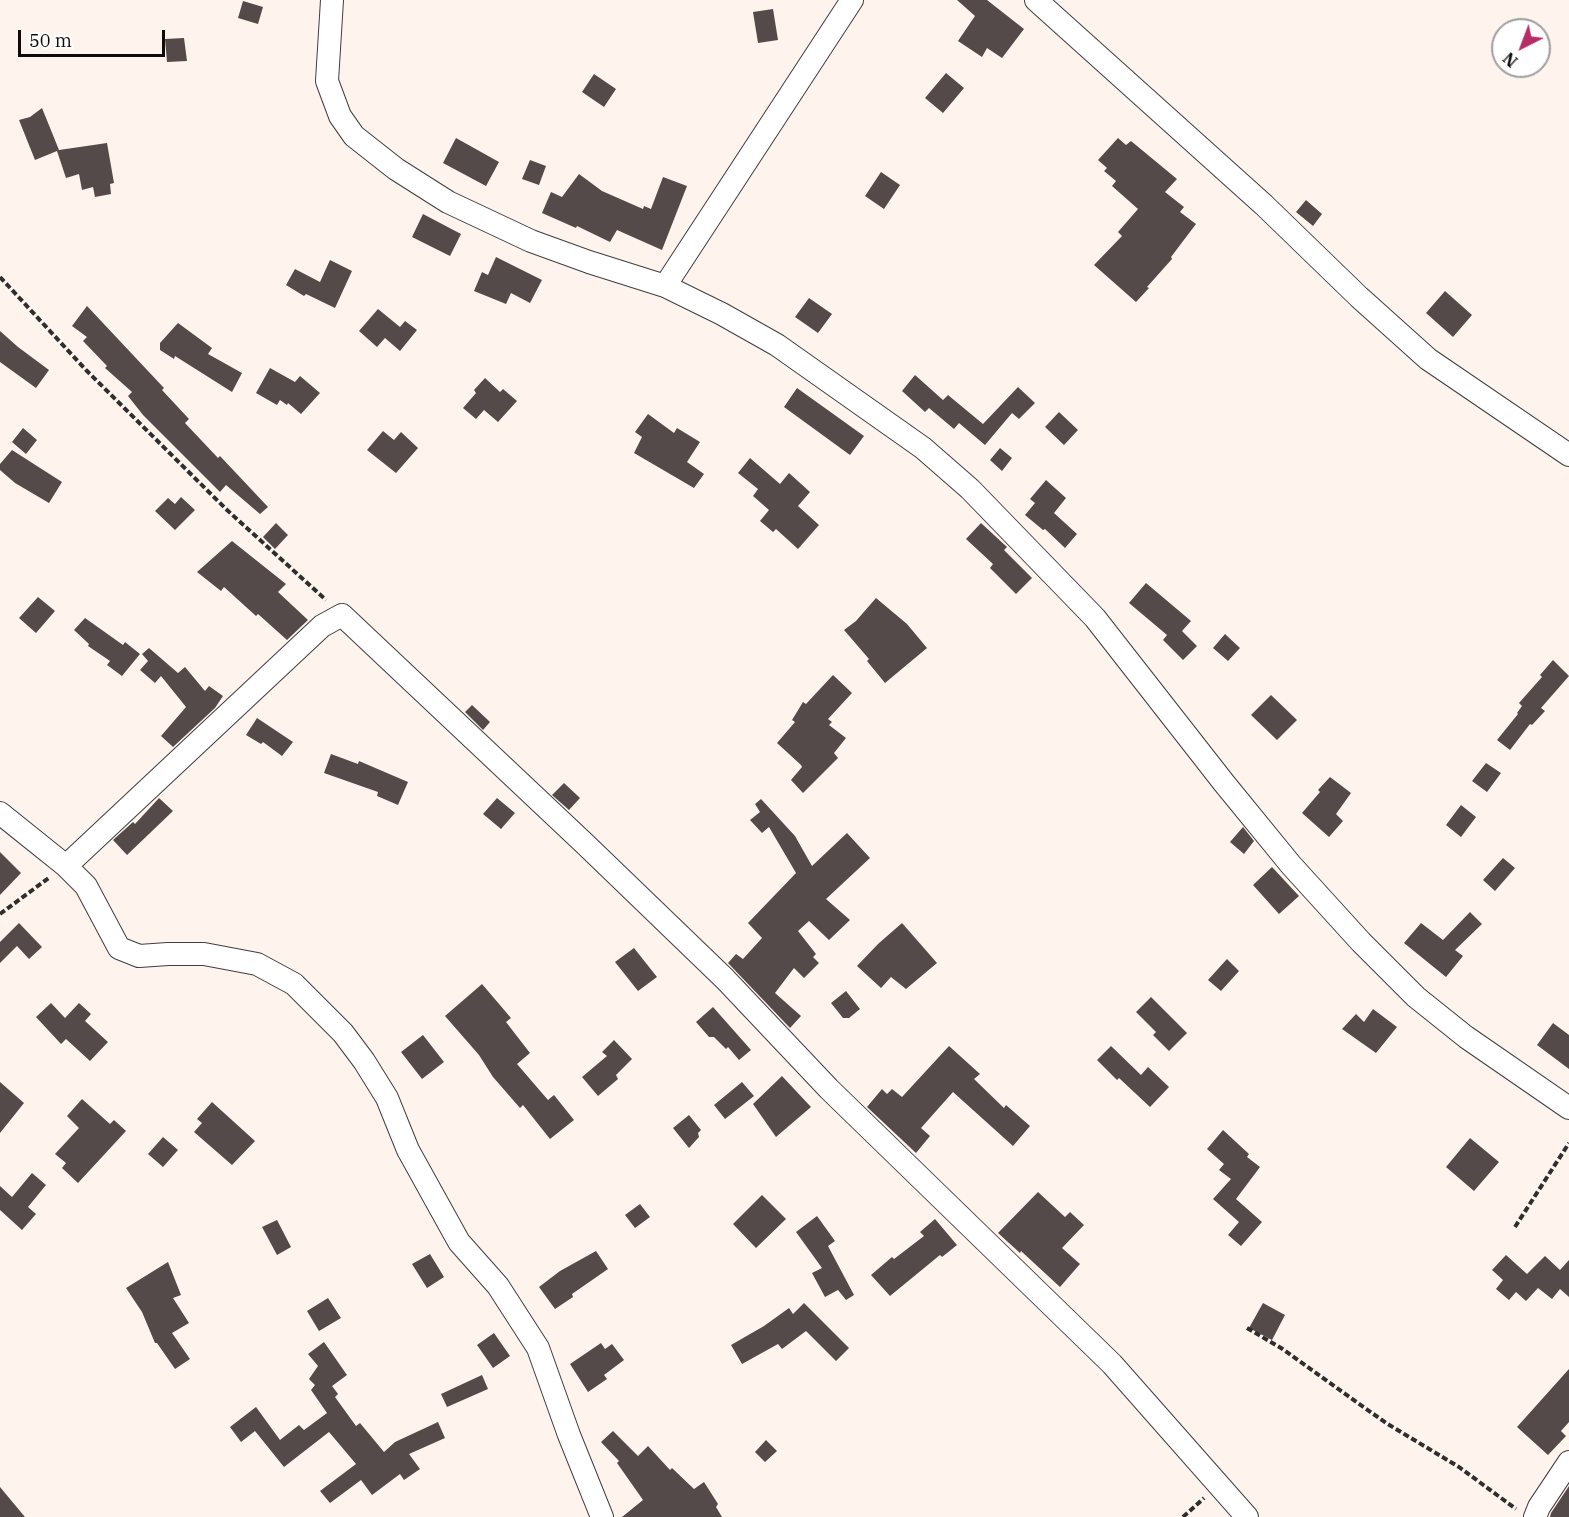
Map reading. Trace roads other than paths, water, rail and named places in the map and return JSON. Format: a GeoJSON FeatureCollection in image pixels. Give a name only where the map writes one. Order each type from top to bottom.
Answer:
{"type":"FeatureCollection","features":[{"type":"Feature","properties":{"kind":"street"},"geometry":{"type":"LineString","coordinates":[[332,0],[327,81],[340,116],[354,136],[396,169],[466,211],[531,241],[664,286],[722,314],[777,345],[923,448],[970,489],[1095,618],[1292,865],[1361,942],[1416,997],[1466,1038],[1569,1108]]}},
{"type":"Feature","properties":{"kind":"street"},"geometry":{"type":"LineString","coordinates":[[664,286],[852,0]]}},
{"type":"Feature","properties":{"kind":"street"},"geometry":{"type":"LineString","coordinates":[[1036,0],[1264,205],[1359,297],[1428,359],[1569,455]]}},
{"type":"Feature","properties":{"kind":"street"},"geometry":{"type":"LineString","coordinates":[[66,866],[322,626],[342,615],[585,844],[708,964],[829,1089],[1112,1364],[1247,1517]]}},
{"type":"Feature","properties":{"kind":"street"},"geometry":{"type":"LineString","coordinates":[[0,813],[66,866],[86,886],[119,948],[139,956],[204,954],[257,964],[294,984],[343,1033],[387,1098],[408,1150],[459,1242],[498,1286],[538,1348],[569,1435],[602,1517]]}},
{"type":"Feature","properties":{"kind":"street"},"geometry":{"type":"LineString","coordinates":[[1526,1513],[1539,1507],[1569,1462]]}}]}
